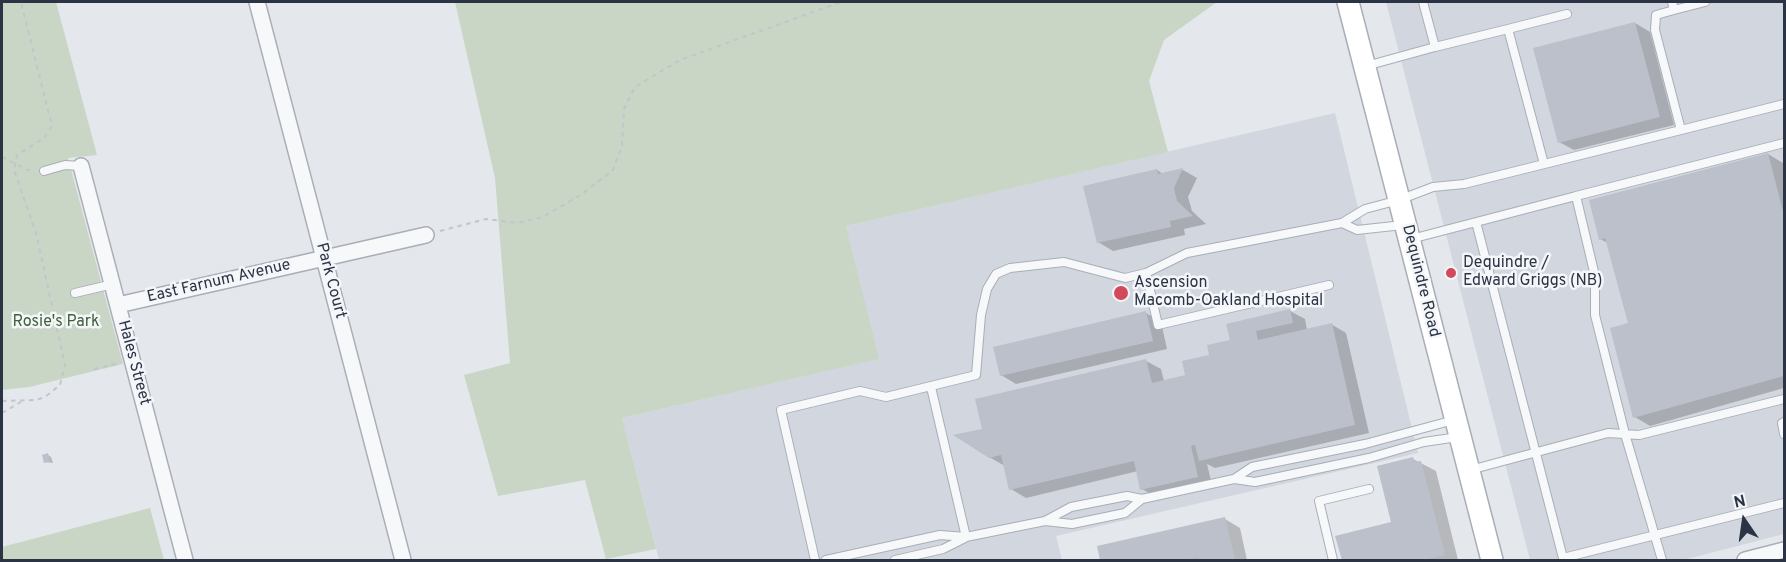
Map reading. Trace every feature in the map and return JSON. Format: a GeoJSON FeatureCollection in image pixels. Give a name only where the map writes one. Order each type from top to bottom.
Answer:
{"type":"FeatureCollection","features":[{"type":"Feature","properties":{"kind":"main road","name":"Dequindre Road"},"geometry":{"type":"LineString","coordinates":[[1348,2],[1492,561]]}},
{"type":"Feature","properties":{"kind":"street","name":"Park Court"},"geometry":{"type":"LineString","coordinates":[[257,2],[403,561]]}},
{"type":"Feature","properties":{"kind":"street","name":"Hales Street"},"geometry":{"type":"LineString","coordinates":[[81,166],[185,561]]}},
{"type":"Feature","properties":{"kind":"street","name":"East Farnum Avenue"},"geometry":{"type":"LineString","coordinates":[[118,305],[426,236]]}},
{"type":"Feature","properties":{"kind":"street"},"geometry":{"type":"LineString","coordinates":[[1745,561],[1785,550]]}},
{"type":"Feature","properties":{"kind":"lane"},"geometry":{"type":"LineString","coordinates":[[1423,2],[1435,47]]}},
{"type":"Feature","properties":{"kind":"lane"},"geometry":{"type":"LineString","coordinates":[[1681,130],[1655,30],[1656,15],[1673,6],[1705,2]]}},
{"type":"Feature","properties":{"kind":"lane"},"geometry":{"type":"LineString","coordinates":[[1365,66],[1567,14]]}},
{"type":"Feature","properties":{"kind":"lane"},"geometry":{"type":"LineString","coordinates":[[1508,29],[1544,164]]}},
{"type":"Feature","properties":{"kind":"lane"},"geometry":{"type":"LineString","coordinates":[[815,561],[781,410],[860,391],[886,397],[976,375],[981,315],[987,289],[996,274],[1010,268],[1064,262],[1125,278],[1146,273],[1188,253],[1342,224],[1365,209],[1400,200],[1433,187],[1464,184],[1785,104]]}},
{"type":"Feature","properties":{"kind":"lane"},"geometry":{"type":"LineString","coordinates":[[1342,224],[1357,230],[1408,232],[1476,222],[1785,143]]}},
{"type":"Feature","properties":{"kind":"lane"},"geometry":{"type":"LineString","coordinates":[[44,171],[65,165],[81,166]]}},
{"type":"Feature","properties":{"kind":"lane"},"geometry":{"type":"LineString","coordinates":[[1576,196],[1595,276],[1595,315],[1624,434],[1662,561]]}},
{"type":"Feature","properties":{"kind":"lane"},"geometry":{"type":"LineString","coordinates":[[1476,222],[1563,558],[1785,503]]}},
{"type":"Feature","properties":{"kind":"lane"},"geometry":{"type":"LineString","coordinates":[[1146,273],[1158,325],[1329,285]]}},
{"type":"Feature","properties":{"kind":"lane"},"geometry":{"type":"LineString","coordinates":[[75,293],[112,284]]}},
{"type":"Feature","properties":{"kind":"lane"},"geometry":{"type":"LineString","coordinates":[[931,387],[966,537]]}},
{"type":"Feature","properties":{"kind":"lane"},"geometry":{"type":"LineString","coordinates":[[1468,471],[1608,433],[1639,435],[1785,399]]}},
{"type":"Feature","properties":{"kind":"lane"},"geometry":{"type":"LineString","coordinates":[[1785,422],[1782,423],[1785,434]]}},
{"type":"Feature","properties":{"kind":"lane"},"geometry":{"type":"LineString","coordinates":[[1234,479],[1252,467],[1458,428]]}},
{"type":"Feature","properties":{"kind":"lane"},"geometry":{"type":"LineString","coordinates":[[826,561],[940,535],[966,537],[1045,521],[1071,507],[1126,496],[1142,499],[1234,479],[1255,482],[1369,458],[1424,442],[1458,428]]}},
{"type":"Feature","properties":{"kind":"lane"},"geometry":{"type":"LineString","coordinates":[[1333,561],[1319,501],[1369,489]]}},
{"type":"Feature","properties":{"kind":"lane"},"geometry":{"type":"LineString","coordinates":[[1045,521],[1072,524],[1125,513],[1142,499]]}},
{"type":"Feature","properties":{"kind":"lane"},"geometry":{"type":"LineString","coordinates":[[895,561],[943,549],[966,537]]}},
{"type":"Feature","properties":{"kind":"path"},"geometry":{"type":"LineString","coordinates":[[2,401],[36,400],[54,392],[60,385],[65,365],[36,233],[14,170],[17,155],[44,138],[52,126],[21,2]]}},
{"type":"Feature","properties":{"kind":"path"},"geometry":{"type":"LineString","coordinates":[[426,236],[486,219],[518,222],[543,217],[552,212],[582,194],[613,170],[622,146],[624,109],[635,87],[680,60],[841,2]]}},
{"type":"Feature","properties":{"kind":"path"},"geometry":{"type":"LineString","coordinates":[[2,157],[27,170],[44,171]]}},
{"type":"Feature","properties":{"kind":"path"},"geometry":{"type":"LineString","coordinates":[[94,369],[116,364]]}},
{"type":"Feature","properties":{"kind":"path"},"geometry":{"type":"LineString","coordinates":[[2,413],[23,401]]}},
{"type":"Feature","properties":{"kind":"shaded area"},"geometry":{"type":"Polygon","coordinates":[[[1386,2],[1784,2],[1784,534],[1683,560],[1530,560],[1386,2]]]}},
{"type":"Feature","properties":{"kind":"shaded area","name":"Ascension Macomb-Oakland Hospital"},"geometry":{"type":"Polygon","coordinates":[[[1335,113],[1418,453],[1056,536],[1062,560],[659,560],[622,418],[878,359],[846,226],[1335,113]]]}},
{"type":"Feature","properties":{"kind":"green space","name":"Rosie's Park"},"geometry":{"type":"Polygon","coordinates":[[[2,2],[56,2],[97,155],[68,158],[123,364],[29,387],[2,390],[2,2]]]}},
{"type":"Feature","properties":{"kind":"green space"},"geometry":{"type":"Polygon","coordinates":[[[455,2],[1217,2],[1164,40],[1149,81],[1168,152],[846,226],[879,359],[622,418],[656,549],[606,559],[585,480],[498,496],[464,375],[510,363],[495,178],[455,2]]]}},
{"type":"Feature","properties":{"kind":"green space"},"geometry":{"type":"Polygon","coordinates":[[[150,508],[164,560],[2,560],[2,547],[150,508]]]}},
{"type":"Feature","properties":{"kind":"building"},"geometry":{"type":"Polygon","coordinates":[[[1635,22],[1660,117],[1558,143],[1533,48],[1635,22]]]}},
{"type":"Feature","properties":{"kind":"building"},"geometry":{"type":"Polygon","coordinates":[[[1768,153],[1784,215],[1784,376],[1633,418],[1610,328],[1628,323],[1605,238],[1599,240],[1589,200],[1768,153]]]}},
{"type":"Feature","properties":{"kind":"building"},"geometry":{"type":"Polygon","coordinates":[[[1183,168],[1174,188],[1177,201],[1193,216],[1170,221],[1171,227],[1097,243],[1083,186],[1157,169],[1158,174],[1183,168]]]}},
{"type":"Feature","properties":{"kind":"building"},"geometry":{"type":"Polygon","coordinates":[[[1290,309],[1293,323],[1256,331],[1258,340],[1332,323],[1355,425],[1199,461],[1195,445],[1191,446],[1198,477],[1140,490],[1134,461],[1009,490],[1001,455],[989,458],[953,435],[982,429],[975,399],[1146,359],[1152,383],[1185,375],[1182,361],[1209,355],[1207,345],[1230,340],[1226,324],[1290,309]]]}},
{"type":"Feature","properties":{"kind":"building"},"geometry":{"type":"Polygon","coordinates":[[[1146,311],[1153,341],[1000,376],[993,347],[1146,311]]]}},
{"type":"Feature","properties":{"kind":"building"},"geometry":{"type":"Polygon","coordinates":[[[48,453],[50,462],[44,463],[42,455],[48,453]]]}},
{"type":"Feature","properties":{"kind":"building"},"geometry":{"type":"Polygon","coordinates":[[[1413,457],[1415,462],[1421,461],[1445,555],[1422,560],[1342,560],[1335,536],[1391,522],[1377,466],[1413,457]]]}},
{"type":"Feature","properties":{"kind":"building"},"geometry":{"type":"Polygon","coordinates":[[[1225,517],[1235,560],[1199,560],[1199,557],[1183,560],[1100,560],[1097,546],[1225,517]]]}},
{"type":"Feature","properties":{"kind":"place","name":"Dequindre / Edward Griggs (NB)"},"geometry":{"type":"Point","coordinates":[1451,273]}},
{"type":"Feature","properties":{"kind":"place","name":"Ascension Macomb-Oakland Hospital"},"geometry":{"type":"Point","coordinates":[1121,293]}}]}
